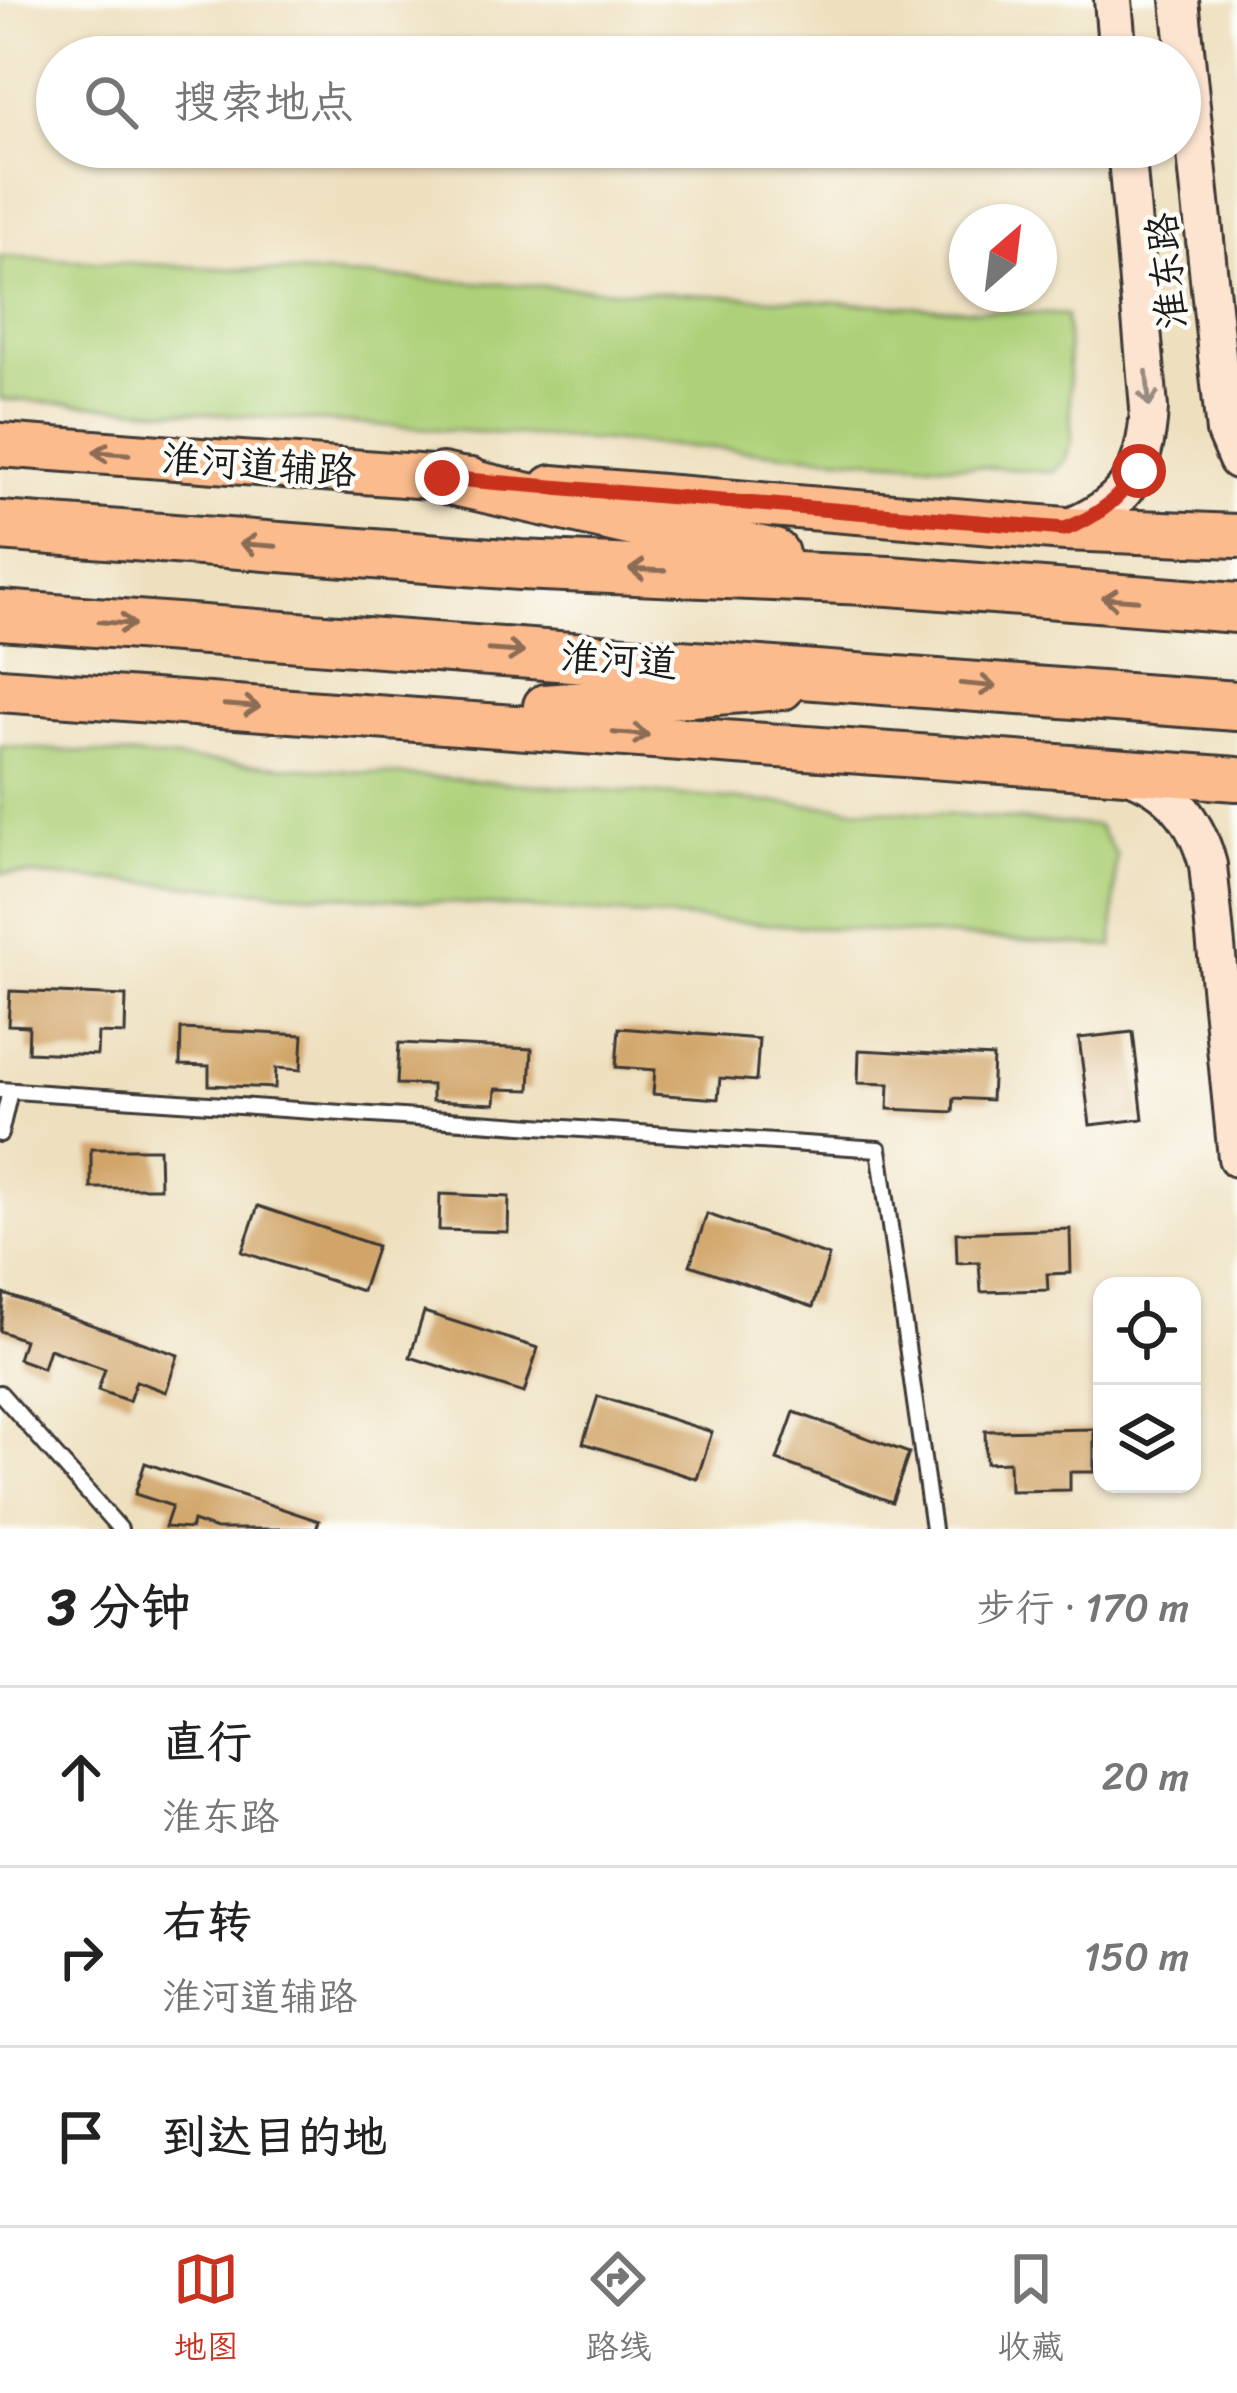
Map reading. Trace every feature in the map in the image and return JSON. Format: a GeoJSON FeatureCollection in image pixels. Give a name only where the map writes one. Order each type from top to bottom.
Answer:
{"type":"FeatureCollection","features":[{"type":"Feature","properties":{"kind":"highway"},"geometry":{"type":"LineString","coordinates":[[442,478],[890,581]]}},
{"type":"Feature","properties":{"kind":"highway"},"geometry":{"type":"LineString","coordinates":[[0,526],[520,565],[890,581],[1237,608]]}},
{"type":"Feature","properties":{"kind":"highway","name":"淮河道"},"geometry":{"type":"LineString","coordinates":[[0,615],[1237,706]]}},
{"type":"Feature","properties":{"kind":"main road"},"geometry":{"type":"LineString","coordinates":[[1113,0],[1116,36]]}},
{"type":"Feature","properties":{"kind":"main road","name":"淮东路"},"geometry":{"type":"LineString","coordinates":[[1180,0],[1184,36]]}},
{"type":"Feature","properties":{"kind":"main road","name":"淮东路"},"geometry":{"type":"LineString","coordinates":[[1065,529],[1094,518],[1114,502],[1139,471],[1148,440],[1150,408],[1128,168]]}},
{"type":"Feature","properties":{"kind":"main road","name":"淮东路"},"geometry":{"type":"LineString","coordinates":[[1198,168],[1225,432],[1237,460]]}},
{"type":"Feature","properties":{"kind":"main road","name":"淮河道辅路"},"geometry":{"type":"LineString","coordinates":[[0,445],[1065,529],[1237,536]]}},
{"type":"Feature","properties":{"kind":"main road"},"geometry":{"type":"LineString","coordinates":[[406,717],[902,679]]}},
{"type":"Feature","properties":{"kind":"main road"},"geometry":{"type":"LineString","coordinates":[[0,690],[1237,779]]}},
{"type":"Feature","properties":{"kind":"main road"},"geometry":{"type":"LineString","coordinates":[[1117,770],[1144,779],[1181,806],[1202,843],[1237,1158]]}},
{"type":"Feature","properties":{"kind":"lane"},"geometry":{"type":"LineString","coordinates":[[0,1134],[5,1091],[879,1149],[933,1529]]}},
{"type":"Feature","properties":{"kind":"lane"},"geometry":{"type":"LineString","coordinates":[[0,1393],[120,1529]]}},
{"type":"Feature","properties":{"kind":"green space"},"geometry":{"type":"Polygon","coordinates":[[[0,256],[1066,315],[1072,442],[1065,461],[1053,472],[0,399],[0,256]]]}},
{"type":"Feature","properties":{"kind":"green space"},"geometry":{"type":"Polygon","coordinates":[[[0,746],[1098,826],[1116,855],[1113,947],[0,873],[0,746]]]}},
{"type":"Feature","properties":{"kind":"building"},"geometry":{"type":"Polygon","coordinates":[[[10,991],[126,996],[125,1034],[98,1033],[97,1055],[28,1052],[29,1026],[8,1025],[10,991]]]}},
{"type":"Feature","properties":{"kind":"building"},"geometry":{"type":"Polygon","coordinates":[[[619,1028],[759,1039],[756,1081],[720,1078],[718,1099],[653,1094],[655,1070],[616,1067],[619,1028]]]}},
{"type":"Feature","properties":{"kind":"building"},"geometry":{"type":"Polygon","coordinates":[[[181,1029],[303,1035],[301,1070],[276,1068],[275,1088],[209,1085],[209,1066],[180,1065],[181,1029]]]}},
{"type":"Feature","properties":{"kind":"building"},"geometry":{"type":"Polygon","coordinates":[[[1133,1032],[1143,1119],[1090,1125],[1079,1038],[1133,1032]]]}},
{"type":"Feature","properties":{"kind":"building"},"geometry":{"type":"Polygon","coordinates":[[[399,1043],[532,1049],[530,1090],[496,1089],[495,1104],[432,1101],[432,1085],[397,1084],[399,1043]]]}},
{"type":"Feature","properties":{"kind":"building"},"geometry":{"type":"Polygon","coordinates":[[[859,1050],[993,1057],[991,1100],[954,1098],[953,1112],[888,1109],[889,1084],[858,1083],[859,1050]]]}},
{"type":"Feature","properties":{"kind":"building"},"geometry":{"type":"Polygon","coordinates":[[[91,1149],[159,1149],[160,1188],[91,1188],[91,1149]]]}},
{"type":"Feature","properties":{"kind":"building"},"geometry":{"type":"Polygon","coordinates":[[[440,1194],[509,1197],[508,1232],[439,1230],[440,1194]]]}},
{"type":"Feature","properties":{"kind":"building"},"geometry":{"type":"Polygon","coordinates":[[[258,1206],[377,1246],[362,1291],[242,1252],[258,1206]]]}},
{"type":"Feature","properties":{"kind":"building"},"geometry":{"type":"Polygon","coordinates":[[[707,1214],[829,1256],[813,1307],[690,1265],[707,1214]]]}},
{"type":"Feature","properties":{"kind":"building"},"geometry":{"type":"Polygon","coordinates":[[[1070,1229],[1071,1273],[1047,1274],[1048,1290],[981,1292],[979,1262],[957,1263],[956,1233],[1070,1229]]]}},
{"type":"Feature","properties":{"kind":"building"},"geometry":{"type":"Polygon","coordinates":[[[4,1294],[178,1355],[166,1392],[136,1381],[129,1401],[98,1390],[105,1369],[49,1349],[43,1368],[18,1359],[24,1340],[0,1331],[4,1294]]]}},
{"type":"Feature","properties":{"kind":"building"},"geometry":{"type":"Polygon","coordinates":[[[424,1312],[538,1348],[524,1393],[410,1357],[424,1312]]]}},
{"type":"Feature","properties":{"kind":"building"},"geometry":{"type":"Polygon","coordinates":[[[598,1396],[712,1432],[697,1479],[583,1443],[598,1396]]]}},
{"type":"Feature","properties":{"kind":"building"},"geometry":{"type":"Polygon","coordinates":[[[794,1412],[909,1453],[892,1502],[777,1460],[794,1412]]]}},
{"type":"Feature","properties":{"kind":"building"},"geometry":{"type":"Polygon","coordinates":[[[1093,1429],[1093,1472],[1070,1472],[1070,1490],[1010,1491],[1009,1462],[986,1463],[985,1431],[1093,1429]]]}},
{"type":"Feature","properties":{"kind":"building"},"geometry":{"type":"Polygon","coordinates":[[[145,1463],[319,1521],[316,1529],[216,1529],[193,1521],[191,1529],[165,1527],[172,1506],[135,1494],[145,1463]]]}},
{"type":"Feature","properties":{"kind":"route"},"geometry":{"type":"LineString","coordinates":[[442,478],[1065,529],[1094,518],[1139,471]]}}]}
